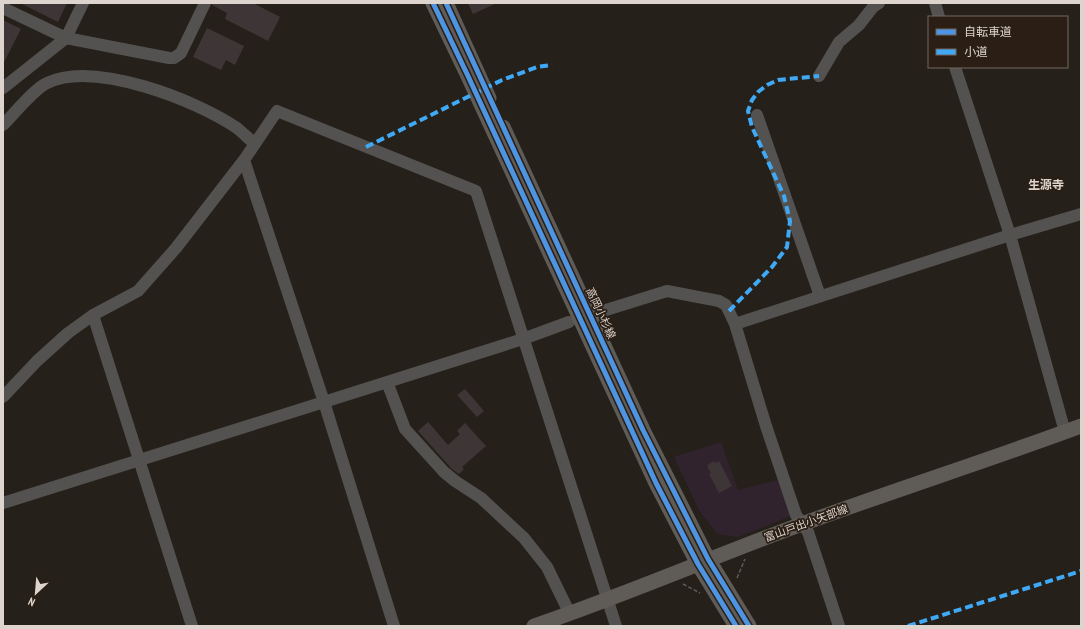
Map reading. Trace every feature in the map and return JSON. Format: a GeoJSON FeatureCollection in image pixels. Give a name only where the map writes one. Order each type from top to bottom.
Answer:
{"type":"FeatureCollection","features":[{"type":"Feature","properties":{"kind":"main road","name":"高岡小杉線"},"geometry":{"type":"LineString","coordinates":[[433,3],[652,476],[703,562],[749,626]]}},
{"type":"Feature","properties":{"kind":"main road","name":"高岡小杉線"},"geometry":{"type":"LineString","coordinates":[[446,3],[703,562],[736,626]]}},
{"type":"Feature","properties":{"kind":"main road","name":"富山戸出小矢部線"},"geometry":{"type":"LineString","coordinates":[[534,626],[607,600],[803,524],[1081,426]]}},
{"type":"Feature","properties":{"kind":"street"},"geometry":{"type":"LineString","coordinates":[[3,88],[66,38],[83,3]]}},
{"type":"Feature","properties":{"kind":"street"},"geometry":{"type":"LineString","coordinates":[[3,8],[66,38],[174,58],[181,53],[205,3]]}},
{"type":"Feature","properties":{"kind":"street"},"geometry":{"type":"LineString","coordinates":[[819,76],[839,42],[859,25],[873,7],[879,3]]}},
{"type":"Feature","properties":{"kind":"street"},"geometry":{"type":"LineString","coordinates":[[934,3],[939,16]]}},
{"type":"Feature","properties":{"kind":"street"},"geometry":{"type":"LineString","coordinates":[[955,68],[1010,235],[1065,432]]}},
{"type":"Feature","properties":{"kind":"street"},"geometry":{"type":"LineString","coordinates":[[3,125],[29,98],[46,84],[64,77],[108,77],[170,95],[220,118],[238,129],[256,144]]}},
{"type":"Feature","properties":{"kind":"street"},"geometry":{"type":"LineString","coordinates":[[3,397],[37,361],[68,333],[93,315],[138,291],[176,248],[244,160],[256,144],[276,111],[476,191],[616,626]]}},
{"type":"Feature","properties":{"kind":"street"},"geometry":{"type":"LineString","coordinates":[[757,115],[820,296]]}},
{"type":"Feature","properties":{"kind":"street"},"geometry":{"type":"LineString","coordinates":[[244,160],[324,402],[394,626]]}},
{"type":"Feature","properties":{"kind":"street"},"geometry":{"type":"LineString","coordinates":[[735,324],[1010,235],[1081,214]]}},
{"type":"Feature","properties":{"kind":"street"},"geometry":{"type":"LineString","coordinates":[[606,310],[667,291],[719,301],[726,305],[735,324],[766,426],[796,516],[808,532],[838,626]]}},
{"type":"Feature","properties":{"kind":"street"},"geometry":{"type":"LineString","coordinates":[[93,315],[192,626]]}},
{"type":"Feature","properties":{"kind":"street"},"geometry":{"type":"LineString","coordinates":[[3,502],[523,339],[569,322]]}},
{"type":"Feature","properties":{"kind":"street"},"geometry":{"type":"LineString","coordinates":[[387,382],[404,430],[444,472],[481,498],[524,538],[547,568],[570,614]]}},
{"type":"Feature","properties":{"kind":"path"},"geometry":{"type":"LineString","coordinates":[[737,578],[746,555]]}},
{"type":"Feature","properties":{"kind":"path"},"geometry":{"type":"LineString","coordinates":[[683,584],[700,593]]}},
{"type":"Feature","properties":{"kind":"shaded area"},"geometry":{"type":"Polygon","coordinates":[[[721,442],[738,490],[778,480],[791,516],[738,537],[717,534],[699,510],[674,457],[721,442]]]}},
{"type":"Feature","properties":{"kind":"building"},"geometry":{"type":"Polygon","coordinates":[[[20,3],[67,3],[58,22],[20,3]]]}},
{"type":"Feature","properties":{"kind":"building"},"geometry":{"type":"Polygon","coordinates":[[[212,3],[253,3],[280,17],[268,41],[225,19],[227,13],[212,5],[212,3]]]}},
{"type":"Feature","properties":{"kind":"building"},"geometry":{"type":"Polygon","coordinates":[[[468,3],[497,3],[473,14],[468,3]]]}},
{"type":"Feature","properties":{"kind":"building"},"geometry":{"type":"Polygon","coordinates":[[[3,20],[21,29],[3,64],[3,20]]]}},
{"type":"Feature","properties":{"kind":"building"},"geometry":{"type":"Polygon","coordinates":[[[207,28],[244,46],[235,65],[226,60],[221,70],[193,57],[207,28]]]}},
{"type":"Feature","properties":{"kind":"building"},"geometry":{"type":"Polygon","coordinates":[[[465,389],[484,411],[477,417],[457,395],[465,389]]]}},
{"type":"Feature","properties":{"kind":"building"},"geometry":{"type":"Polygon","coordinates":[[[428,422],[448,445],[460,434],[457,431],[465,423],[486,446],[462,467],[464,469],[459,474],[452,469],[418,431],[428,422]]]}},
{"type":"Feature","properties":{"kind":"building"},"geometry":{"type":"Polygon","coordinates":[[[714,461],[715,463],[719,461],[732,486],[719,493],[707,467],[709,467],[707,465],[714,461]]]}},
{"type":"Feature","properties":{"kind":"marked path"},"geometry":{"type":"LineString","coordinates":[[366,147],[502,80],[537,67],[552,65]]}},
{"type":"Feature","properties":{"kind":"marked path"},"geometry":{"type":"LineString","coordinates":[[729,311],[772,267],[787,247],[790,221],[784,196],[752,127],[748,111],[752,100],[758,92],[767,85],[778,80],[819,76]]}},
{"type":"Feature","properties":{"kind":"marked path"},"geometry":{"type":"LineString","coordinates":[[908,626],[1081,571]]}},
{"type":"Feature","properties":{"kind":"cycle path"},"geometry":{"type":"LineString","coordinates":[[433,3],[656,483],[698,564],[736,626]]}},
{"type":"Feature","properties":{"kind":"cycle path"},"geometry":{"type":"LineString","coordinates":[[446,3],[643,430],[708,559],[749,626]]}},
{"type":"Feature","properties":{"kind":"district","name":"生源寺"},"geometry":{"type":"Point","coordinates":[1046,185]}}]}
